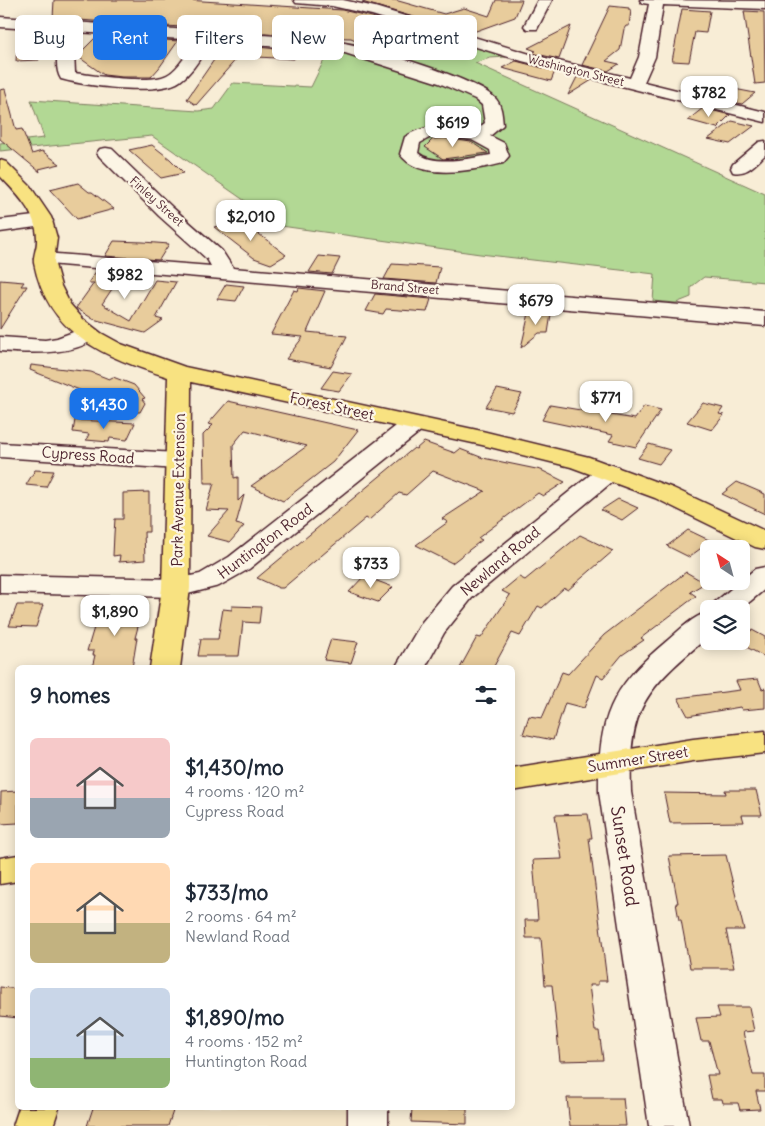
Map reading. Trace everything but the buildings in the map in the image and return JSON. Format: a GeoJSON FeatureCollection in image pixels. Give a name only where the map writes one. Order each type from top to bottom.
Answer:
{"type":"FeatureCollection","features":[{"type":"Feature","properties":{"kind":"main road","name":"Forest Street"},"geometry":{"type":"LineString","coordinates":[[0,166],[33,202],[44,221],[48,240],[44,259],[50,284],[62,310],[72,323],[114,350],[138,360],[180,373],[549,453],[609,472],[664,493],[765,541]]}},
{"type":"Feature","properties":{"kind":"main road","name":"Park Avenue Extension"},"geometry":{"type":"LineString","coordinates":[[166,665],[176,588],[180,373]]}},
{"type":"Feature","properties":{"kind":"main road","name":"Summer Street"},"geometry":{"type":"LineString","coordinates":[[515,779],[693,750],[765,742]]}},
{"type":"Feature","properties":{"kind":"main road"},"geometry":{"type":"LineString","coordinates":[[0,871],[15,868]]}},
{"type":"Feature","properties":{"kind":"main road"},"geometry":{"type":"LineString","coordinates":[[32,1126],[38,1110]]}},
{"type":"Feature","properties":{"kind":"street","name":"Washington Street"},"geometry":{"type":"LineString","coordinates":[[301,0],[332,2],[375,11],[528,58],[765,117]]}},
{"type":"Feature","properties":{"kind":"street"},"geometry":{"type":"LineString","coordinates":[[532,26],[545,0]]}},
{"type":"Feature","properties":{"kind":"street"},"geometry":{"type":"LineString","coordinates":[[636,85],[647,57],[654,0],[765,6]]}},
{"type":"Feature","properties":{"kind":"street"},"geometry":{"type":"LineString","coordinates":[[0,22],[15,23]]}},
{"type":"Feature","properties":{"kind":"street"},"geometry":{"type":"LineString","coordinates":[[83,29],[177,35]]}},
{"type":"Feature","properties":{"kind":"street"},"geometry":{"type":"LineString","coordinates":[[262,44],[314,51],[341,48],[368,54],[447,80],[482,95],[489,101],[494,125],[478,136]]}},
{"type":"Feature","properties":{"kind":"street"},"geometry":{"type":"LineString","coordinates":[[66,60],[67,76],[102,80],[162,82],[173,79],[188,60]]}},
{"type":"Feature","properties":{"kind":"street"},"geometry":{"type":"LineString","coordinates":[[740,168],[765,146]]}},
{"type":"Feature","properties":{"kind":"street","name":"Finley Street"},"geometry":{"type":"LineString","coordinates":[[106,153],[166,212],[189,230],[214,255],[226,273]]}},
{"type":"Feature","properties":{"kind":"street"},"geometry":{"type":"LineString","coordinates":[[0,226],[44,221]]}},
{"type":"Feature","properties":{"kind":"street","name":"Brand Street"},"geometry":{"type":"LineString","coordinates":[[44,259],[765,319]]}},
{"type":"Feature","properties":{"kind":"street"},"geometry":{"type":"LineString","coordinates":[[0,344],[47,347],[63,345],[87,334]]}},
{"type":"Feature","properties":{"kind":"street","name":"Huntington Road"},"geometry":{"type":"LineString","coordinates":[[0,584],[176,588],[196,586],[228,572],[414,424]]}},
{"type":"Feature","properties":{"kind":"street","name":"Cypress Road"},"geometry":{"type":"LineString","coordinates":[[0,450],[177,461]]}},
{"type":"Feature","properties":{"kind":"street","name":"Newland Road"},"geometry":{"type":"LineString","coordinates":[[412,665],[432,629],[462,592],[609,472]]}},
{"type":"Feature","properties":{"kind":"street"},"geometry":{"type":"LineString","coordinates":[[735,600],[765,575]]}},
{"type":"Feature","properties":{"kind":"street","name":"Sunset Road"},"geometry":{"type":"LineString","coordinates":[[669,1126],[616,802],[613,762],[621,714],[631,694],[663,658],[700,628]]}},
{"type":"Feature","properties":{"kind":"street"},"geometry":{"type":"LineString","coordinates":[[368,1110],[368,1126]]}},
{"type":"Feature","properties":{"kind":"shaded area"},"geometry":{"type":"Polygon","coordinates":[[[53,1110],[355,1110],[354,1126],[47,1126],[53,1110]]]}},
{"type":"Feature","properties":{"kind":"green space"},"geometry":{"type":"Polygon","coordinates":[[[344,43],[354,43],[354,60],[477,60],[477,48],[506,57],[490,58],[475,63],[765,194],[765,282],[704,277],[691,287],[691,297],[676,303],[653,301],[655,274],[480,254],[281,226],[152,136],[0,151],[0,143],[44,138],[31,100],[198,111],[214,109],[233,83],[311,87],[324,60],[344,60],[344,43]]]}}]}
